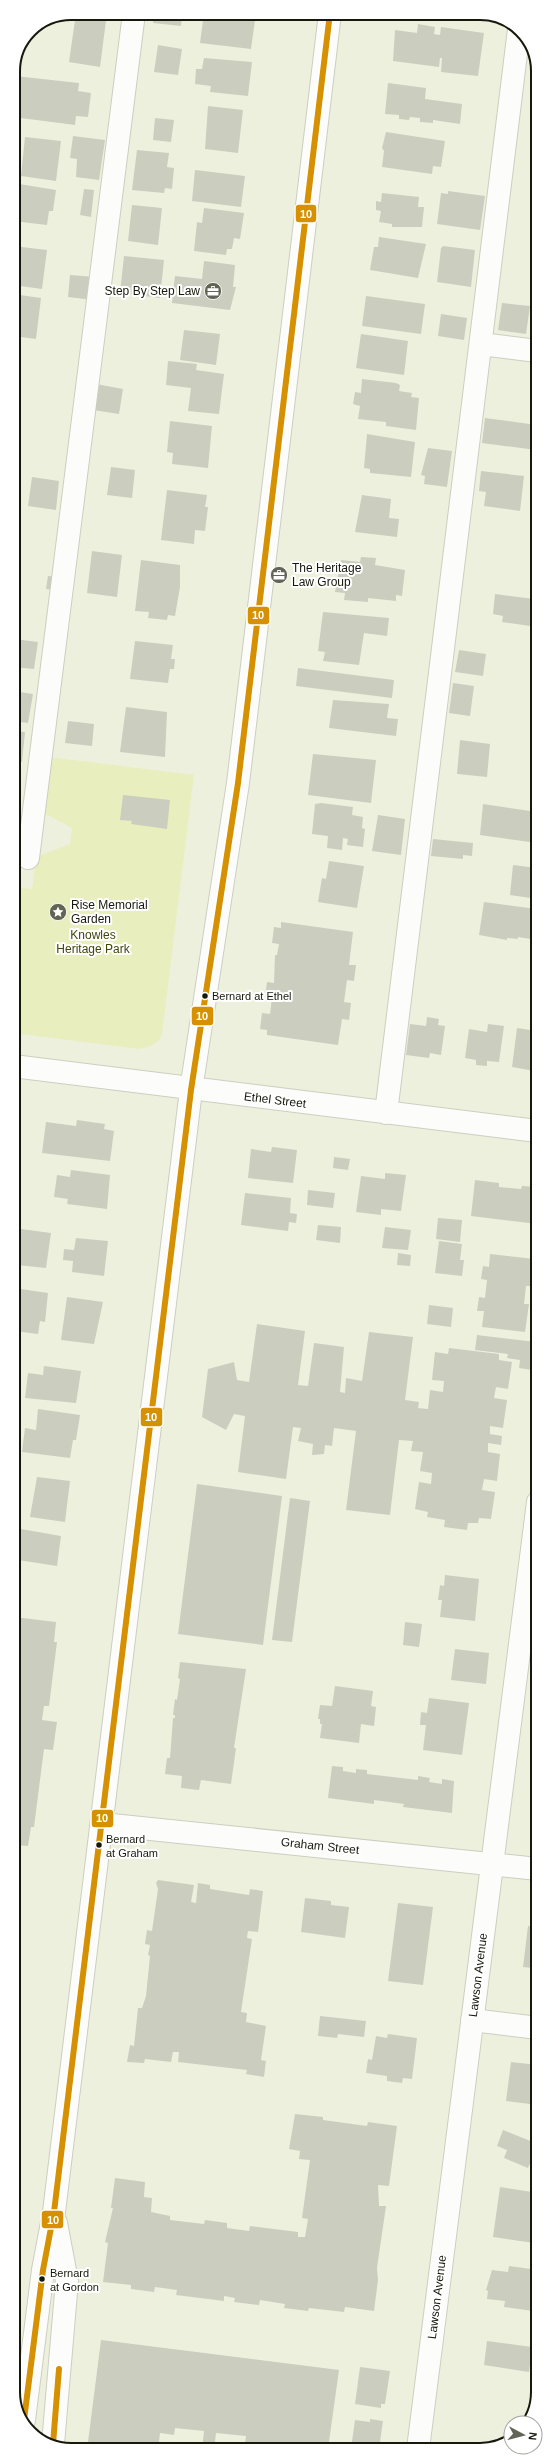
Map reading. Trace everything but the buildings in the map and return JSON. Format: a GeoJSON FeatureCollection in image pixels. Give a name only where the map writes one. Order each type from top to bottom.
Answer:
{"type":"FeatureCollection","features":[{"type":"Feature","properties":{"kind":"street"},"geometry":{"type":"LineString","coordinates":[[28,858],[133,20]]}},
{"type":"Feature","properties":{"kind":"street"},"geometry":{"type":"LineString","coordinates":[[25,2413],[43,2270],[54,2212],[191,1090],[238,783],[329,20]]}},
{"type":"Feature","properties":{"kind":"street"},"geometry":{"type":"LineString","coordinates":[[386,1113],[518,37]]}},
{"type":"Feature","properties":{"kind":"street"},"geometry":{"type":"LineString","coordinates":[[481,344],[531,350]]}},
{"type":"Feature","properties":{"kind":"street","name":"Ethel Street"},"geometry":{"type":"LineString","coordinates":[[20,1067],[191,1090],[531,1130]]}},
{"type":"Feature","properties":{"kind":"street","name":"Lawson Avenue"},"geometry":{"type":"LineString","coordinates":[[419,2443],[492,1864],[531,1589]]}},
{"type":"Feature","properties":{"kind":"street","name":"Graham Street"},"geometry":{"type":"LineString","coordinates":[[102,1824],[531,1868]]}},
{"type":"Feature","properties":{"kind":"street"},"geometry":{"type":"LineString","coordinates":[[472,2020],[531,2027]]}},
{"type":"Feature","properties":{"kind":"street"},"geometry":{"type":"LineString","coordinates":[[53,2439],[67,2280],[54,2212]]}},
{"type":"Feature","properties":{"kind":"green space","name":"Knowles Heritage Park"},"geometry":{"type":"Polygon","coordinates":[[[49,757],[194,775],[162,1034],[156,1043],[139,1049],[20,1034],[20,888],[32,889],[36,857],[70,844],[72,828],[42,812],[49,757]]]}},
{"type":"Feature","properties":{"kind":"transit line","name":"10"},"geometry":{"type":"LineString","coordinates":[[25,2413],[43,2270],[54,2212],[191,1090],[238,783],[329,20]]}},
{"type":"Feature","properties":{"kind":"transit line","name":"10"},"geometry":{"type":"LineString","coordinates":[[53,2439],[59,2369]]}},
{"type":"Feature","properties":{"kind":"place","name":"Step By Step Law"},"geometry":{"type":"Point","coordinates":[213,291]}},
{"type":"Feature","properties":{"kind":"place","name":"The Heritage Law Group"},"geometry":{"type":"Point","coordinates":[279,575]}},
{"type":"Feature","properties":{"kind":"place","name":"Rise Memorial Garden"},"geometry":{"type":"Point","coordinates":[58,912]}},
{"type":"Feature","properties":{"kind":"place","name":"Bernard at Ethel"},"geometry":{"type":"Point","coordinates":[205,996]}},
{"type":"Feature","properties":{"kind":"place","name":"Bernard at Graham"},"geometry":{"type":"Point","coordinates":[99,1845]}},
{"type":"Feature","properties":{"kind":"place","name":"Bernard at Gordon"},"geometry":{"type":"Point","coordinates":[42,2279]}}]}
